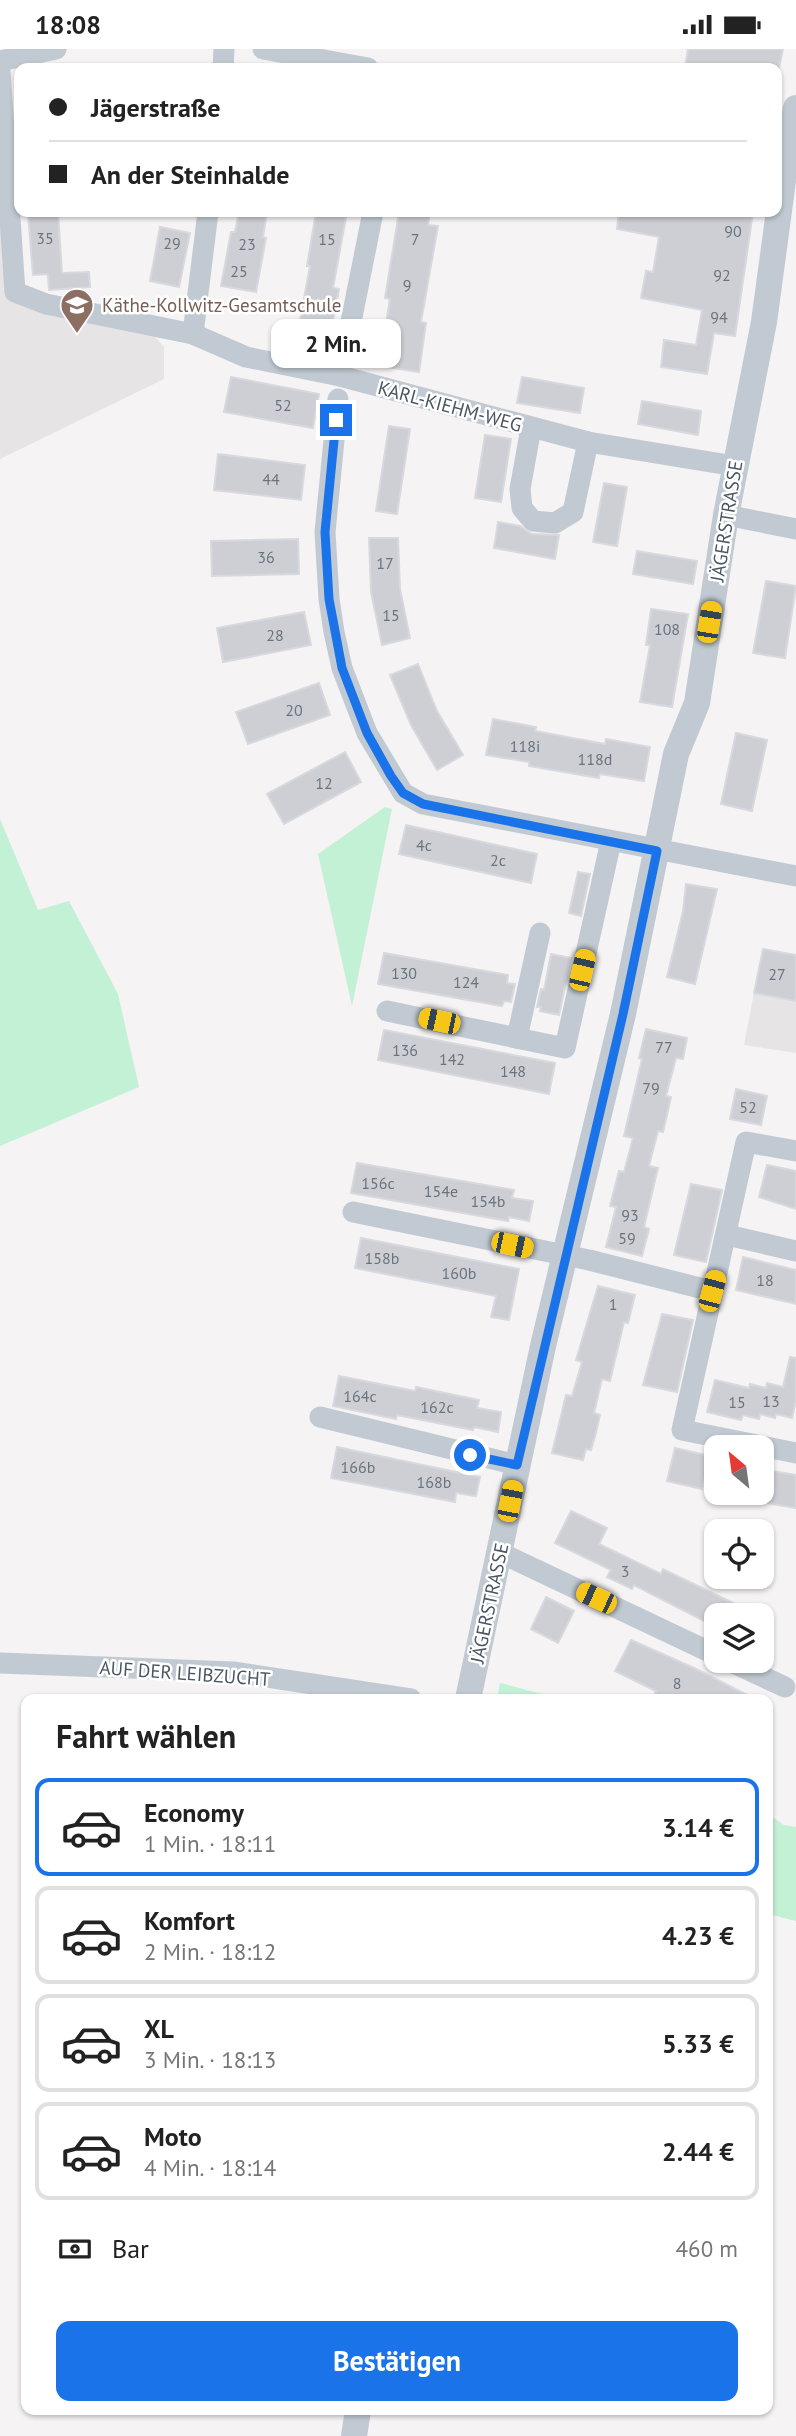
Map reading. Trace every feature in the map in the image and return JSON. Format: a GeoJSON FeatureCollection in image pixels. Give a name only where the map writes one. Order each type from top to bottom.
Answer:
{"type":"FeatureCollection","features":[{"type":"Feature","properties":{"kind":"street"},"geometry":{"type":"LineString","coordinates":[[0,61],[57,49]]}},
{"type":"Feature","properties":{"kind":"street"},"geometry":{"type":"LineString","coordinates":[[263,49],[340,63]]}},
{"type":"Feature","properties":{"kind":"street","name":"KARL-KIEHM-WEG"},"geometry":{"type":"LineString","coordinates":[[0,70],[15,292],[46,304],[193,334],[246,357],[340,376],[587,442],[734,466]]}},
{"type":"Feature","properties":{"kind":"street","name":"JÄGERSTRASSE"},"geometry":{"type":"LineString","coordinates":[[469,1694],[501,1553],[517,1465],[623,1014],[677,754],[697,703],[734,466],[790,182],[783,144],[796,108]]}},
{"type":"Feature","properties":{"kind":"street"},"geometry":{"type":"LineString","coordinates":[[193,334],[207,217]]}},
{"type":"Feature","properties":{"kind":"street"},"geometry":{"type":"LineString","coordinates":[[345,352],[372,217]]}},
{"type":"Feature","properties":{"kind":"street"},"geometry":{"type":"LineString","coordinates":[[338,399],[325,532],[329,599],[342,668],[367,733],[403,793],[423,804],[796,876]]}},
{"type":"Feature","properties":{"kind":"street","name":"KARL-KIEHM-WEG"},"geometry":{"type":"LineString","coordinates":[[531,428],[520,489],[522,508],[533,520],[555,523],[573,512],[587,442]]}},
{"type":"Feature","properties":{"kind":"street"},"geometry":{"type":"LineString","coordinates":[[726,515],[796,529]]}},
{"type":"Feature","properties":{"kind":"street"},"geometry":{"type":"LineString","coordinates":[[387,1011],[565,1048],[611,841]]}},
{"type":"Feature","properties":{"kind":"street"},"geometry":{"type":"LineString","coordinates":[[517,1038],[540,933]]}},
{"type":"Feature","properties":{"kind":"street"},"geometry":{"type":"LineString","coordinates":[[796,1151],[746,1142],[682,1430],[796,1453]]}},
{"type":"Feature","properties":{"kind":"street"},"geometry":{"type":"LineString","coordinates":[[353,1212],[565,1256],[712,1291]]}},
{"type":"Feature","properties":{"kind":"street"},"geometry":{"type":"LineString","coordinates":[[727,1235],[796,1251]]}},
{"type":"Feature","properties":{"kind":"street"},"geometry":{"type":"LineString","coordinates":[[320,1417],[517,1465]]}},
{"type":"Feature","properties":{"kind":"street"},"geometry":{"type":"LineString","coordinates":[[501,1553],[704,1648]]}},
{"type":"Feature","properties":{"kind":"street","name":"AUF DER LEIBZUCHT"},"geometry":{"type":"LineString","coordinates":[[0,1663],[233,1672],[378,1694]]}},
{"type":"Feature","properties":{"kind":"street"},"geometry":{"type":"LineString","coordinates":[[755,1673],[785,1687]]}},
{"type":"Feature","properties":{"kind":"street"},"geometry":{"type":"LineString","coordinates":[[355,2436],[357,2415]]}},
{"type":"Feature","properties":{"kind":"shaded area","name":"Käthe-Kollwitz-Gesamtschule"},"geometry":{"type":"Polygon","coordinates":[[[0,208],[9,292],[143,323],[164,347],[164,379],[0,459],[0,208]]]}},
{"type":"Feature","properties":{"kind":"shaded area"},"geometry":{"type":"Polygon","coordinates":[[[754,993],[796,1001],[796,1053],[744,1045],[754,993]]]}},
{"type":"Feature","properties":{"kind":"green space"},"geometry":{"type":"Polygon","coordinates":[[[385,807],[392,809],[352,1006],[318,854],[385,807]]]}},
{"type":"Feature","properties":{"kind":"green space"},"geometry":{"type":"Polygon","coordinates":[[[0,819],[38,910],[69,901],[118,994],[139,1087],[0,1146],[0,819]]]}},
{"type":"Feature","properties":{"kind":"green space"},"geometry":{"type":"Polygon","coordinates":[[[500,1683],[542,1694],[498,1694],[500,1683]]]}},
{"type":"Feature","properties":{"kind":"green space"},"geometry":{"type":"Polygon","coordinates":[[[773,1817],[784,1825],[796,1827],[796,1921],[773,1915],[773,1817]]]}},
{"type":"Feature","properties":{"kind":"building"},"geometry":{"type":"Polygon","coordinates":[[[688,49],[783,49],[780,63],[686,63],[688,49]]]}},
{"type":"Feature","properties":{"kind":"building"},"geometry":{"type":"Polygon","coordinates":[[[28,217],[58,217],[62,273],[89,272],[90,287],[49,290],[48,274],[33,275],[28,217]]]}},
{"type":"Feature","properties":{"kind":"building"},"geometry":{"type":"Polygon","coordinates":[[[238,217],[266,217],[263,237],[266,238],[256,292],[221,286],[231,232],[235,232],[238,217]]]}},
{"type":"Feature","properties":{"kind":"building"},"geometry":{"type":"Polygon","coordinates":[[[315,217],[346,217],[333,288],[339,289],[327,354],[295,348],[310,266],[307,266],[315,217]]]}},
{"type":"Feature","properties":{"kind":"building"},"geometry":{"type":"Polygon","coordinates":[[[398,217],[429,217],[428,225],[438,226],[421,322],[426,323],[419,372],[379,366],[390,299],[385,298],[398,217]]]}},
{"type":"Feature","properties":{"kind":"building"},"geometry":{"type":"Polygon","coordinates":[[[618,217],[752,217],[735,336],[714,333],[707,374],[661,367],[664,340],[696,345],[702,310],[641,298],[646,271],[653,272],[659,237],[617,229],[618,217]]]}},
{"type":"Feature","properties":{"kind":"building"},"geometry":{"type":"Polygon","coordinates":[[[160,227],[190,233],[179,287],[150,281],[160,227]]]}},
{"type":"Feature","properties":{"kind":"building"},"geometry":{"type":"Polygon","coordinates":[[[231,377],[319,394],[313,428],[224,412],[231,377]]]}},
{"type":"Feature","properties":{"kind":"building"},"geometry":{"type":"Polygon","coordinates":[[[522,377],[584,388],[580,413],[517,403],[522,377]]]}},
{"type":"Feature","properties":{"kind":"building"},"geometry":{"type":"Polygon","coordinates":[[[642,401],[701,411],[698,435],[638,424],[642,401]]]}},
{"type":"Feature","properties":{"kind":"building"},"geometry":{"type":"Polygon","coordinates":[[[389,426],[410,429],[397,514],[376,511],[389,426]]]}},
{"type":"Feature","properties":{"kind":"building"},"geometry":{"type":"Polygon","coordinates":[[[485,435],[511,439],[501,502],[475,498],[485,435]]]}},
{"type":"Feature","properties":{"kind":"building"},"geometry":{"type":"Polygon","coordinates":[[[218,454],[305,465],[301,500],[214,490],[218,454]]]}},
{"type":"Feature","properties":{"kind":"building"},"geometry":{"type":"Polygon","coordinates":[[[604,483],[627,487],[617,546],[593,542],[604,483]]]}},
{"type":"Feature","properties":{"kind":"building"},"geometry":{"type":"Polygon","coordinates":[[[498,522],[520,526],[532,534],[559,535],[555,559],[494,548],[498,522]]]}},
{"type":"Feature","properties":{"kind":"building"},"geometry":{"type":"Polygon","coordinates":[[[369,538],[398,538],[400,589],[410,638],[382,645],[371,592],[369,538]]]}},
{"type":"Feature","properties":{"kind":"building"},"geometry":{"type":"Polygon","coordinates":[[[298,539],[299,574],[212,576],[211,541],[298,539]]]}},
{"type":"Feature","properties":{"kind":"building"},"geometry":{"type":"Polygon","coordinates":[[[637,551],[697,561],[693,584],[633,574],[637,551]]]}},
{"type":"Feature","properties":{"kind":"building"},"geometry":{"type":"Polygon","coordinates":[[[766,581],[796,586],[785,658],[753,653],[766,581]]]}},
{"type":"Feature","properties":{"kind":"building"},"geometry":{"type":"Polygon","coordinates":[[[651,609],[688,614],[672,707],[640,702],[650,645],[646,645],[651,609]]]}},
{"type":"Feature","properties":{"kind":"building"},"geometry":{"type":"Polygon","coordinates":[[[304,612],[311,645],[223,662],[217,628],[304,612]]]}},
{"type":"Feature","properties":{"kind":"building"},"geometry":{"type":"Polygon","coordinates":[[[418,664],[437,711],[463,755],[437,770],[411,725],[390,675],[418,664]]]}},
{"type":"Feature","properties":{"kind":"building"},"geometry":{"type":"Polygon","coordinates":[[[319,683],[330,715],[248,744],[236,712],[319,683]]]}},
{"type":"Feature","properties":{"kind":"building"},"geometry":{"type":"Polygon","coordinates":[[[493,719],[536,727],[535,731],[605,744],[606,739],[650,747],[644,781],[600,774],[599,778],[529,766],[529,762],[486,755],[493,719]]]}},
{"type":"Feature","properties":{"kind":"building"},"geometry":{"type":"Polygon","coordinates":[[[736,733],[767,740],[752,811],[721,804],[736,733]]]}},
{"type":"Feature","properties":{"kind":"building"},"geometry":{"type":"Polygon","coordinates":[[[345,752],[361,782],[284,824],[267,794],[345,752]]]}},
{"type":"Feature","properties":{"kind":"building"},"geometry":{"type":"Polygon","coordinates":[[[406,825],[537,854],[531,883],[399,854],[406,825]]]}},
{"type":"Feature","properties":{"kind":"building"},"geometry":{"type":"Polygon","coordinates":[[[578,872],[590,874],[581,916],[569,913],[578,872]]]}},
{"type":"Feature","properties":{"kind":"building"},"geometry":{"type":"Polygon","coordinates":[[[686,884],[717,889],[695,984],[667,977],[683,911],[686,884]]]}},
{"type":"Feature","properties":{"kind":"building"},"geometry":{"type":"Polygon","coordinates":[[[763,949],[796,955],[796,1001],[754,993],[763,949]]]}},
{"type":"Feature","properties":{"kind":"building"},"geometry":{"type":"Polygon","coordinates":[[[384,953],[508,975],[507,983],[515,984],[511,1002],[504,1001],[502,1006],[378,984],[384,953]]]}},
{"type":"Feature","properties":{"kind":"building"},"geometry":{"type":"Polygon","coordinates":[[[551,954],[571,958],[559,1015],[540,1011],[541,1007],[537,1007],[541,989],[544,990],[551,954]]]}},
{"type":"Feature","properties":{"kind":"building"},"geometry":{"type":"Polygon","coordinates":[[[646,1029],[687,1038],[683,1059],[676,1058],[666,1096],[671,1097],[663,1132],[658,1131],[649,1166],[658,1168],[644,1227],[649,1229],[642,1256],[606,1247],[616,1207],[610,1206],[619,1171],[624,1172],[633,1138],[624,1136],[642,1059],[639,1058],[646,1029]]]}},
{"type":"Feature","properties":{"kind":"building"},"geometry":{"type":"Polygon","coordinates":[[[384,1030],[555,1063],[549,1094],[378,1060],[384,1030]]]}},
{"type":"Feature","properties":{"kind":"building"},"geometry":{"type":"Polygon","coordinates":[[[736,1089],[767,1096],[761,1125],[730,1119],[736,1089]]]}},
{"type":"Feature","properties":{"kind":"building"},"geometry":{"type":"Polygon","coordinates":[[[357,1163],[514,1190],[512,1198],[533,1201],[529,1221],[509,1217],[508,1221],[351,1193],[357,1163]]]}},
{"type":"Feature","properties":{"kind":"building"},"geometry":{"type":"Polygon","coordinates":[[[767,1165],[796,1171],[796,1209],[759,1197],[767,1165]]]}},
{"type":"Feature","properties":{"kind":"building"},"geometry":{"type":"Polygon","coordinates":[[[691,1184],[722,1190],[706,1262],[674,1255],[691,1184]]]}},
{"type":"Feature","properties":{"kind":"building"},"geometry":{"type":"Polygon","coordinates":[[[361,1238],[519,1269],[509,1320],[491,1317],[496,1296],[355,1268],[361,1238]]]}},
{"type":"Feature","properties":{"kind":"building"},"geometry":{"type":"Polygon","coordinates":[[[743,1257],[796,1270],[796,1304],[736,1290],[743,1257]]]}},
{"type":"Feature","properties":{"kind":"building"},"geometry":{"type":"Polygon","coordinates":[[[598,1286],[635,1295],[628,1323],[624,1322],[610,1381],[602,1379],[594,1413],[600,1415],[596,1433],[591,1450],[586,1449],[583,1460],[552,1453],[566,1395],[572,1396],[582,1362],[576,1360],[598,1286]]]}},
{"type":"Feature","properties":{"kind":"building"},"geometry":{"type":"Polygon","coordinates":[[[662,1314],[693,1320],[677,1392],[643,1385],[662,1314]]]}},
{"type":"Feature","properties":{"kind":"building"},"geometry":{"type":"Polygon","coordinates":[[[790,1357],[796,1358],[796,1401],[792,1418],[776,1414],[775,1418],[760,1414],[759,1419],[743,1415],[741,1420],[707,1412],[715,1380],[749,1388],[750,1384],[766,1388],[767,1383],[783,1387],[790,1357]]]}},
{"type":"Feature","properties":{"kind":"building"},"geometry":{"type":"Polygon","coordinates":[[[339,1376],[415,1391],[416,1387],[479,1400],[477,1408],[501,1412],[498,1432],[474,1427],[473,1430],[397,1415],[396,1419],[333,1406],[339,1376]]]}},
{"type":"Feature","properties":{"kind":"building"},"geometry":{"type":"Polygon","coordinates":[[[337,1447],[480,1477],[476,1496],[456,1493],[455,1502],[331,1478],[337,1447]]]}},
{"type":"Feature","properties":{"kind":"building"},"geometry":{"type":"Polygon","coordinates":[[[675,1448],[704,1455],[702,1489],[667,1481],[675,1448]]]}},
{"type":"Feature","properties":{"kind":"building"},"geometry":{"type":"Polygon","coordinates":[[[774,1471],[796,1475],[796,1508],[774,1504],[774,1471]]]}},
{"type":"Feature","properties":{"kind":"building"},"geometry":{"type":"Polygon","coordinates":[[[571,1511],[607,1528],[599,1544],[661,1574],[663,1569],[733,1603],[704,1603],[704,1621],[634,1585],[632,1589],[607,1577],[611,1570],[555,1543],[571,1511]]]}},
{"type":"Feature","properties":{"kind":"building"},"geometry":{"type":"Polygon","coordinates":[[[546,1597],[574,1611],[558,1643],[531,1629],[546,1597]]]}},
{"type":"Feature","properties":{"kind":"building"},"geometry":{"type":"Polygon","coordinates":[[[631,1640],[745,1694],[654,1694],[656,1691],[615,1671],[631,1640]]]}},
{"type":"Feature","properties":{"kind":"place","name":"Käthe-Kollwitz-Gesamtschule"},"geometry":{"type":"Point","coordinates":[77,335]}},
{"type":"Feature","properties":{"kind":"route"},"geometry":{"type":"LineString","coordinates":[[336,420],[325,532],[331,616],[342,668],[367,733],[403,793],[423,804],[657,851],[623,1014],[517,1465],[470,1455]]}}]}
